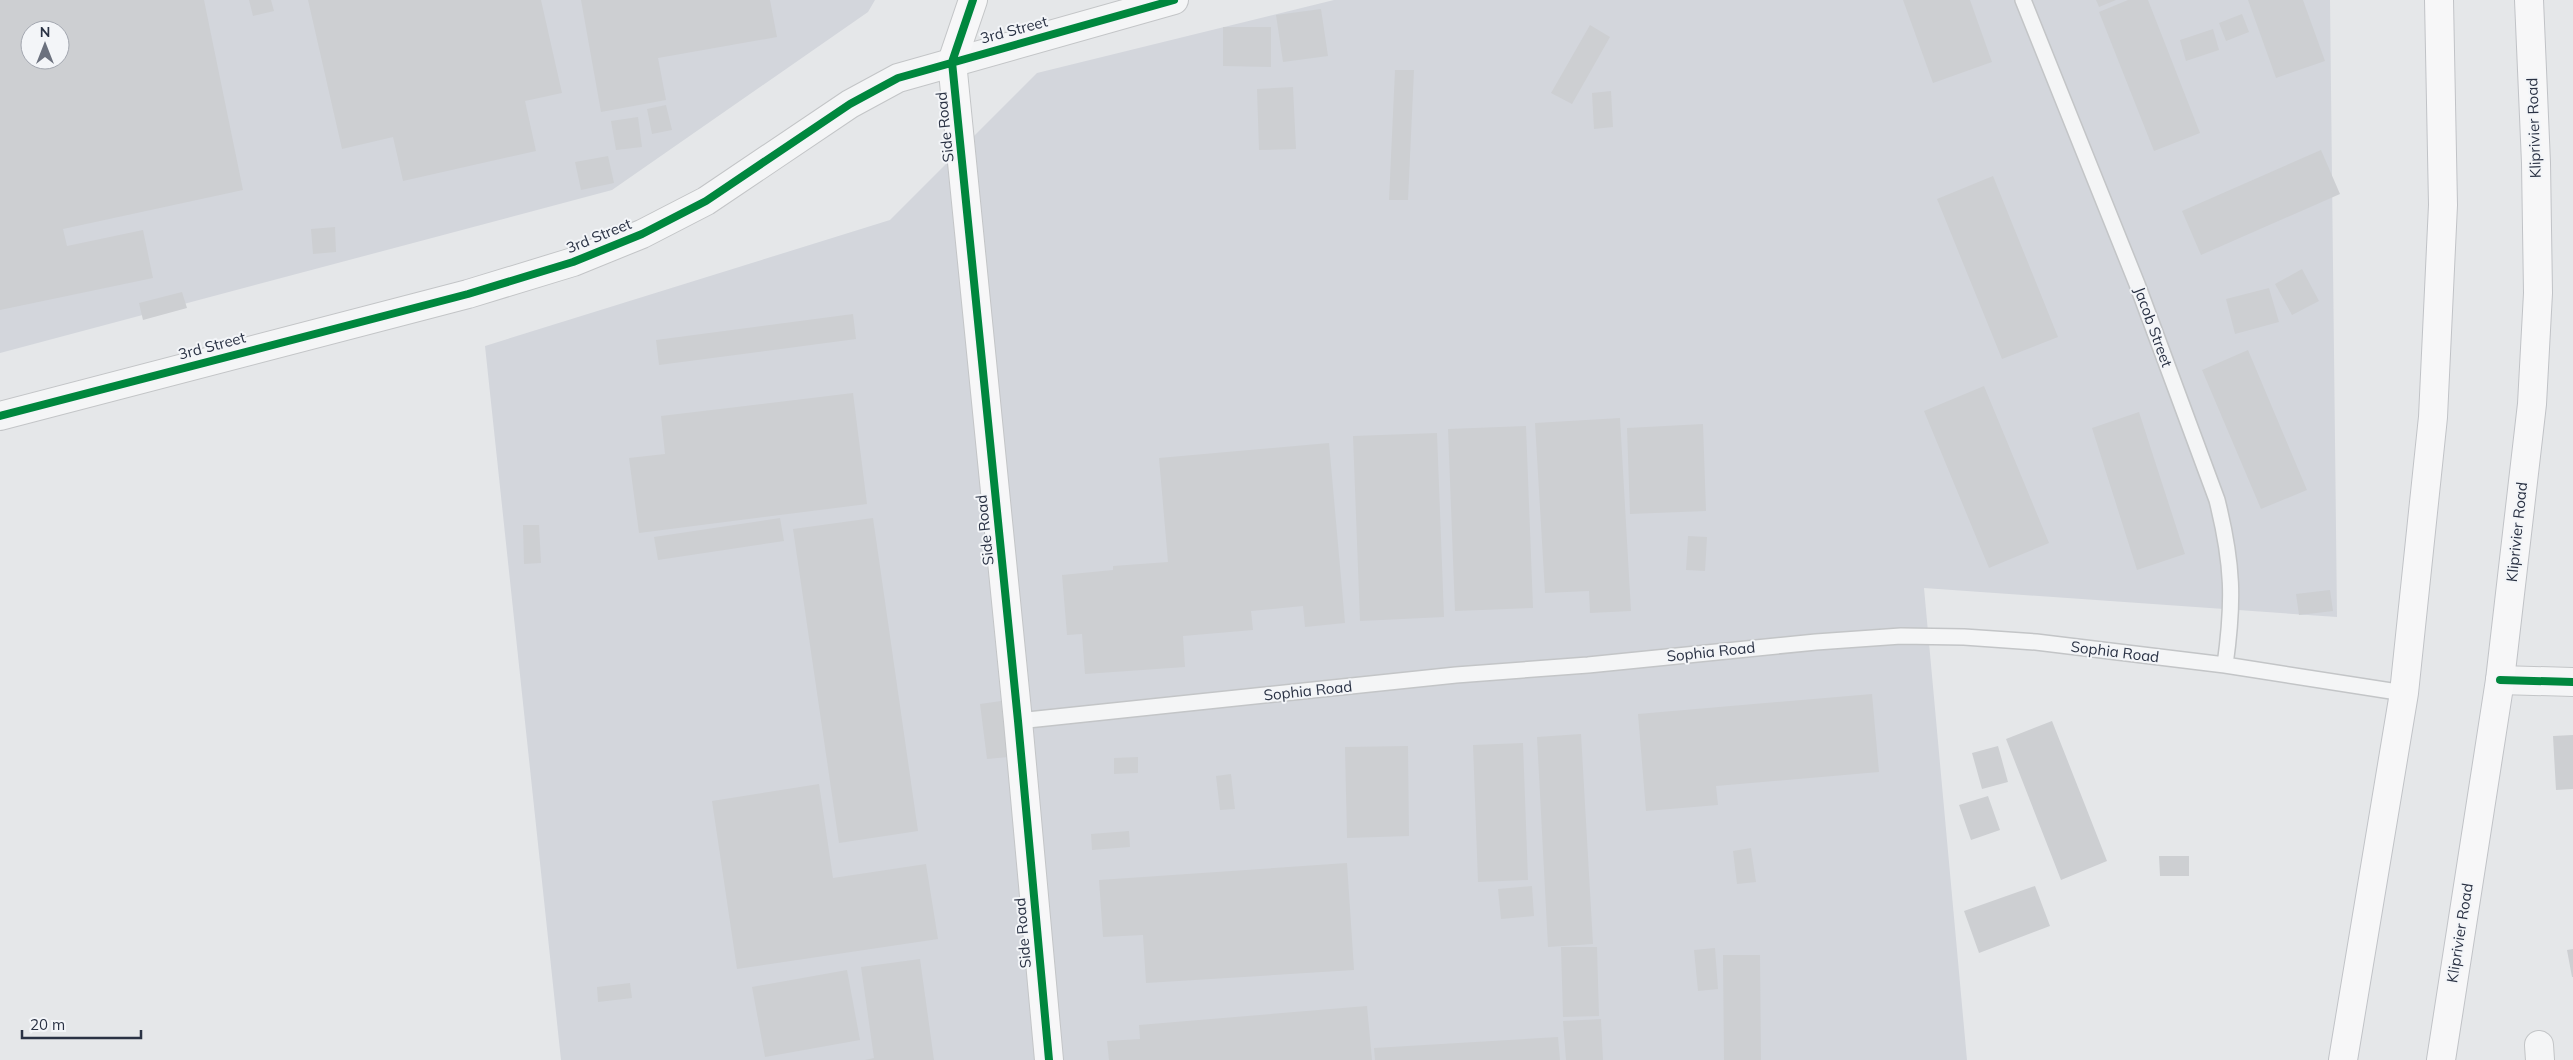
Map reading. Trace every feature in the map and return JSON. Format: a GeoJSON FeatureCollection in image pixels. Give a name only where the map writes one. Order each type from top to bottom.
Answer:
{"type":"FeatureCollection","features":[{"type":"Feature","properties":{"kind":"main road","name":"Side Road"},"geometry":{"type":"LineString","coordinates":[[973,0],[952,62],[1018,721],[1049,1060]]}},
{"type":"Feature","properties":{"kind":"main road"},"geometry":{"type":"LineString","coordinates":[[2343,1060],[2404,693],[2433,417],[2443,205],[2439,0]]}},
{"type":"Feature","properties":{"kind":"main road","name":"Kliprivier Road"},"geometry":{"type":"LineString","coordinates":[[2440,1060],[2500,680],[2532,404],[2538,293],[2536,163],[2529,0]]}},
{"type":"Feature","properties":{"kind":"street","name":"3rd Street"},"geometry":{"type":"LineString","coordinates":[[0,416],[468,294],[573,262],[642,234],[706,201],[850,104],[898,78],[1174,0]]}},
{"type":"Feature","properties":{"kind":"street"},"geometry":{"type":"LineString","coordinates":[[2500,680],[2573,682]]}},
{"type":"Feature","properties":{"kind":"lane","name":"Jacob Street"},"geometry":{"type":"LineString","coordinates":[[2023,0],[2137,284],[2217,500],[2226,535],[2232,589],[2232,615],[2225,665]]}},
{"type":"Feature","properties":{"kind":"lane","name":"Sophia Road"},"geometry":{"type":"LineString","coordinates":[[1018,721],[1456,675],[1901,636],[1964,636],[2036,642],[2225,665],[2404,693]]}},
{"type":"Feature","properties":{"kind":"shaded area"},"geometry":{"type":"Polygon","coordinates":[[[0,0],[875,0],[868,12],[612,190],[0,353],[0,0]]]}},
{"type":"Feature","properties":{"kind":"shaded area"},"geometry":{"type":"Polygon","coordinates":[[[1334,0],[2330,0],[2337,617],[1924,588],[1967,1060],[561,1060],[485,346],[890,220],[1037,73],[1334,0]]]}},
{"type":"Feature","properties":{"kind":"building"},"geometry":{"type":"Polygon","coordinates":[[[0,0],[204,0],[243,190],[63,229],[67,246],[143,230],[153,278],[0,310],[0,0]]]}},
{"type":"Feature","properties":{"kind":"building"},"geometry":{"type":"Polygon","coordinates":[[[249,0],[271,0],[274,11],[253,16],[249,0]]]}},
{"type":"Feature","properties":{"kind":"building"},"geometry":{"type":"Polygon","coordinates":[[[308,0],[541,0],[562,93],[525,101],[536,151],[403,181],[393,137],[342,149],[308,0]]]}},
{"type":"Feature","properties":{"kind":"building"},"geometry":{"type":"Polygon","coordinates":[[[581,0],[770,0],[777,37],[658,58],[666,100],[601,112],[581,0]]]}},
{"type":"Feature","properties":{"kind":"building"},"geometry":{"type":"Polygon","coordinates":[[[1903,0],[1970,0],[1992,62],[1933,83],[1903,0]]]}},
{"type":"Feature","properties":{"kind":"building"},"geometry":{"type":"Polygon","coordinates":[[[2096,0],[2116,0],[2099,7],[2096,0]]]}},
{"type":"Feature","properties":{"kind":"building"},"geometry":{"type":"Polygon","coordinates":[[[2128,0],[2148,0],[2200,133],[2154,151],[2099,12],[2128,0]]]}},
{"type":"Feature","properties":{"kind":"building"},"geometry":{"type":"Polygon","coordinates":[[[2248,0],[2303,0],[2325,61],[2276,78],[2248,0]]]}},
{"type":"Feature","properties":{"kind":"building"},"geometry":{"type":"Polygon","coordinates":[[[1321,9],[1328,56],[1283,62],[1276,15],[1321,9]]]}},
{"type":"Feature","properties":{"kind":"building"},"geometry":{"type":"Polygon","coordinates":[[[2242,14],[2249,32],[2226,41],[2219,23],[2242,14]]]}},
{"type":"Feature","properties":{"kind":"building"},"geometry":{"type":"Polygon","coordinates":[[[1590,25],[1610,37],[1572,104],[1551,93],[1590,25]]]}},
{"type":"Feature","properties":{"kind":"building"},"geometry":{"type":"Polygon","coordinates":[[[1223,27],[1271,27],[1271,67],[1223,66],[1223,27]]]}},
{"type":"Feature","properties":{"kind":"building"},"geometry":{"type":"Polygon","coordinates":[[[2213,29],[2219,50],[2186,61],[2180,40],[2213,29]]]}},
{"type":"Feature","properties":{"kind":"building"},"geometry":{"type":"Polygon","coordinates":[[[1395,70],[1414,70],[1408,200],[1389,200],[1395,70]]]}},
{"type":"Feature","properties":{"kind":"building"},"geometry":{"type":"Polygon","coordinates":[[[1293,87],[1296,149],[1259,150],[1257,89],[1293,87]]]}},
{"type":"Feature","properties":{"kind":"building"},"geometry":{"type":"Polygon","coordinates":[[[1611,91],[1613,127],[1594,129],[1592,93],[1611,91]]]}},
{"type":"Feature","properties":{"kind":"building"},"geometry":{"type":"Polygon","coordinates":[[[666,105],[672,130],[652,134],[647,109],[666,105]]]}},
{"type":"Feature","properties":{"kind":"building"},"geometry":{"type":"Polygon","coordinates":[[[638,117],[642,147],[616,150],[611,121],[638,117]]]}},
{"type":"Feature","properties":{"kind":"building"},"geometry":{"type":"Polygon","coordinates":[[[2321,150],[2340,194],[2201,255],[2182,211],[2321,150]]]}},
{"type":"Feature","properties":{"kind":"building"},"geometry":{"type":"Polygon","coordinates":[[[608,156],[614,183],[581,190],[575,162],[608,156]]]}},
{"type":"Feature","properties":{"kind":"building"},"geometry":{"type":"Polygon","coordinates":[[[1993,176],[2058,337],[2002,359],[1937,199],[1993,176]]]}},
{"type":"Feature","properties":{"kind":"building"},"geometry":{"type":"Polygon","coordinates":[[[335,227],[336,252],[313,254],[311,229],[335,227]]]}},
{"type":"Feature","properties":{"kind":"building"},"geometry":{"type":"Polygon","coordinates":[[[2302,269],[2319,301],[2292,315],[2275,284],[2302,269]]]}},
{"type":"Feature","properties":{"kind":"building"},"geometry":{"type":"Polygon","coordinates":[[[2269,288],[2279,322],[2235,334],[2226,299],[2269,288]]]}},
{"type":"Feature","properties":{"kind":"building"},"geometry":{"type":"Polygon","coordinates":[[[182,292],[187,308],[143,320],[139,303],[182,292]]]}},
{"type":"Feature","properties":{"kind":"building"},"geometry":{"type":"Polygon","coordinates":[[[853,314],[856,339],[659,365],[656,340],[853,314]]]}},
{"type":"Feature","properties":{"kind":"building"},"geometry":{"type":"Polygon","coordinates":[[[2248,350],[2307,490],[2261,509],[2202,370],[2248,350]]]}},
{"type":"Feature","properties":{"kind":"building"},"geometry":{"type":"Polygon","coordinates":[[[1984,386],[2049,543],[1989,568],[1924,411],[1984,386]]]}},
{"type":"Feature","properties":{"kind":"building"},"geometry":{"type":"Polygon","coordinates":[[[853,393],[867,504],[639,533],[629,458],[665,454],[661,416],[853,393]]]}},
{"type":"Feature","properties":{"kind":"building"},"geometry":{"type":"Polygon","coordinates":[[[2139,412],[2185,554],[2137,570],[2092,428],[2139,412]]]}},
{"type":"Feature","properties":{"kind":"building"},"geometry":{"type":"Polygon","coordinates":[[[1620,418],[1631,611],[1590,613],[1589,591],[1545,593],[1535,423],[1620,418]]]}},
{"type":"Feature","properties":{"kind":"building"},"geometry":{"type":"Polygon","coordinates":[[[1703,424],[1706,511],[1630,514],[1627,428],[1703,424]]]}},
{"type":"Feature","properties":{"kind":"building"},"geometry":{"type":"Polygon","coordinates":[[[1526,426],[1533,608],[1455,611],[1448,429],[1526,426]]]}},
{"type":"Feature","properties":{"kind":"building"},"geometry":{"type":"Polygon","coordinates":[[[1437,433],[1444,617],[1360,621],[1353,436],[1437,433]]]}},
{"type":"Feature","properties":{"kind":"building"},"geometry":{"type":"Polygon","coordinates":[[[1329,443],[1345,623],[1305,627],[1303,606],[1251,611],[1253,630],[1183,636],[1185,667],[1085,674],[1082,634],[1067,635],[1062,575],[1113,570],[1113,566],[1168,562],[1159,458],[1329,443]]]}},
{"type":"Feature","properties":{"kind":"building"},"geometry":{"type":"Polygon","coordinates":[[[780,518],[784,541],[658,560],[654,537],[780,518]]]}},
{"type":"Feature","properties":{"kind":"building"},"geometry":{"type":"Polygon","coordinates":[[[873,518],[918,831],[839,843],[793,529],[873,518]]]}},
{"type":"Feature","properties":{"kind":"building"},"geometry":{"type":"Polygon","coordinates":[[[523,525],[539,525],[541,563],[524,564],[523,525]]]}},
{"type":"Feature","properties":{"kind":"building"},"geometry":{"type":"Polygon","coordinates":[[[1688,536],[1707,537],[1705,571],[1686,570],[1688,536]]]}},
{"type":"Feature","properties":{"kind":"building"},"geometry":{"type":"Polygon","coordinates":[[[2330,590],[2333,611],[2299,615],[2296,594],[2330,590]]]}},
{"type":"Feature","properties":{"kind":"building"},"geometry":{"type":"Polygon","coordinates":[[[1872,694],[1879,772],[1716,786],[1718,805],[1646,811],[1638,714],[1872,694]]]}},
{"type":"Feature","properties":{"kind":"building"},"geometry":{"type":"Polygon","coordinates":[[[1001,701],[1008,757],[987,759],[980,704],[1001,701]]]}},
{"type":"Feature","properties":{"kind":"building"},"geometry":{"type":"Polygon","coordinates":[[[2052,721],[2107,861],[2061,880],[2006,739],[2052,721]]]}},
{"type":"Feature","properties":{"kind":"building"},"geometry":{"type":"Polygon","coordinates":[[[1581,734],[1593,944],[1548,947],[1537,737],[1581,734]]]}},
{"type":"Feature","properties":{"kind":"building"},"geometry":{"type":"Polygon","coordinates":[[[2573,735],[2573,789],[2556,790],[2553,736],[2573,735]]]}},
{"type":"Feature","properties":{"kind":"building"},"geometry":{"type":"Polygon","coordinates":[[[1523,743],[1528,880],[1478,882],[1473,745],[1523,743]]]}},
{"type":"Feature","properties":{"kind":"building"},"geometry":{"type":"Polygon","coordinates":[[[1408,746],[1409,836],[1347,838],[1345,747],[1408,746]]]}},
{"type":"Feature","properties":{"kind":"building"},"geometry":{"type":"Polygon","coordinates":[[[1998,746],[2008,782],[1982,789],[1972,753],[1998,746]]]}},
{"type":"Feature","properties":{"kind":"building"},"geometry":{"type":"Polygon","coordinates":[[[1138,757],[1138,773],[1114,774],[1114,758],[1138,757]]]}},
{"type":"Feature","properties":{"kind":"building"},"geometry":{"type":"Polygon","coordinates":[[[1231,774],[1235,809],[1220,810],[1216,776],[1231,774]]]}},
{"type":"Feature","properties":{"kind":"building"},"geometry":{"type":"Polygon","coordinates":[[[819,784],[833,878],[926,864],[938,939],[737,969],[712,801],[819,784]]]}},
{"type":"Feature","properties":{"kind":"building"},"geometry":{"type":"Polygon","coordinates":[[[1988,796],[2000,830],[1971,840],[1959,805],[1988,796]]]}},
{"type":"Feature","properties":{"kind":"building"},"geometry":{"type":"Polygon","coordinates":[[[1129,831],[1130,847],[1092,850],[1091,834],[1129,831]]]}},
{"type":"Feature","properties":{"kind":"building"},"geometry":{"type":"Polygon","coordinates":[[[1751,848],[1756,882],[1737,884],[1733,851],[1751,848]]]}},
{"type":"Feature","properties":{"kind":"building"},"geometry":{"type":"Polygon","coordinates":[[[2159,856],[2189,856],[2189,876],[2160,876],[2159,856]]]}},
{"type":"Feature","properties":{"kind":"building"},"geometry":{"type":"Polygon","coordinates":[[[1347,863],[1354,970],[1146,983],[1143,935],[1103,937],[1099,880],[1347,863]]]}},
{"type":"Feature","properties":{"kind":"building"},"geometry":{"type":"Polygon","coordinates":[[[1532,886],[1534,916],[1501,919],[1498,889],[1532,886]]]}},
{"type":"Feature","properties":{"kind":"building"},"geometry":{"type":"Polygon","coordinates":[[[2035,886],[2050,926],[1979,953],[1964,911],[2035,886]]]}},
{"type":"Feature","properties":{"kind":"building"},"geometry":{"type":"Polygon","coordinates":[[[1561,947],[1597,947],[1599,1016],[1563,1017],[1561,947]]]}},
{"type":"Feature","properties":{"kind":"building"},"geometry":{"type":"Polygon","coordinates":[[[1715,948],[1718,989],[1698,991],[1694,950],[1715,948]]]}},
{"type":"Feature","properties":{"kind":"building"},"geometry":{"type":"Polygon","coordinates":[[[2573,949],[2573,977],[2572,977],[2567,950],[2573,949]]]}},
{"type":"Feature","properties":{"kind":"building"},"geometry":{"type":"Polygon","coordinates":[[[1723,955],[1760,955],[1761,1060],[1724,1060],[1723,955]]]}},
{"type":"Feature","properties":{"kind":"building"},"geometry":{"type":"Polygon","coordinates":[[[920,959],[934,1060],[865,1060],[874,1058],[861,967],[920,959]]]}},
{"type":"Feature","properties":{"kind":"building"},"geometry":{"type":"Polygon","coordinates":[[[847,970],[860,1040],[765,1057],[752,987],[847,970]]]}},
{"type":"Feature","properties":{"kind":"building"},"geometry":{"type":"Polygon","coordinates":[[[630,983],[632,998],[598,1002],[597,987],[630,983]]]}},
{"type":"Feature","properties":{"kind":"building"},"geometry":{"type":"Polygon","coordinates":[[[1367,1006],[1372,1060],[1109,1060],[1107,1041],[1140,1039],[1139,1025],[1367,1006]]]}},
{"type":"Feature","properties":{"kind":"building"},"geometry":{"type":"Polygon","coordinates":[[[1601,1019],[1603,1060],[1566,1060],[1563,1021],[1601,1019]]]}},
{"type":"Feature","properties":{"kind":"building"},"geometry":{"type":"Polygon","coordinates":[[[1558,1037],[1560,1060],[1375,1060],[1374,1048],[1558,1037]]]}},
{"type":"Feature","properties":{"kind":"cycle path"},"geometry":{"type":"LineString","coordinates":[[973,0],[952,62],[1018,721],[1049,1060]]}},
{"type":"Feature","properties":{"kind":"cycle path"},"geometry":{"type":"LineString","coordinates":[[0,416],[468,294],[573,262],[642,234],[706,201],[850,104],[898,78],[1174,0]]}},
{"type":"Feature","properties":{"kind":"cycle path"},"geometry":{"type":"LineString","coordinates":[[2500,680],[2573,682]]}}]}
